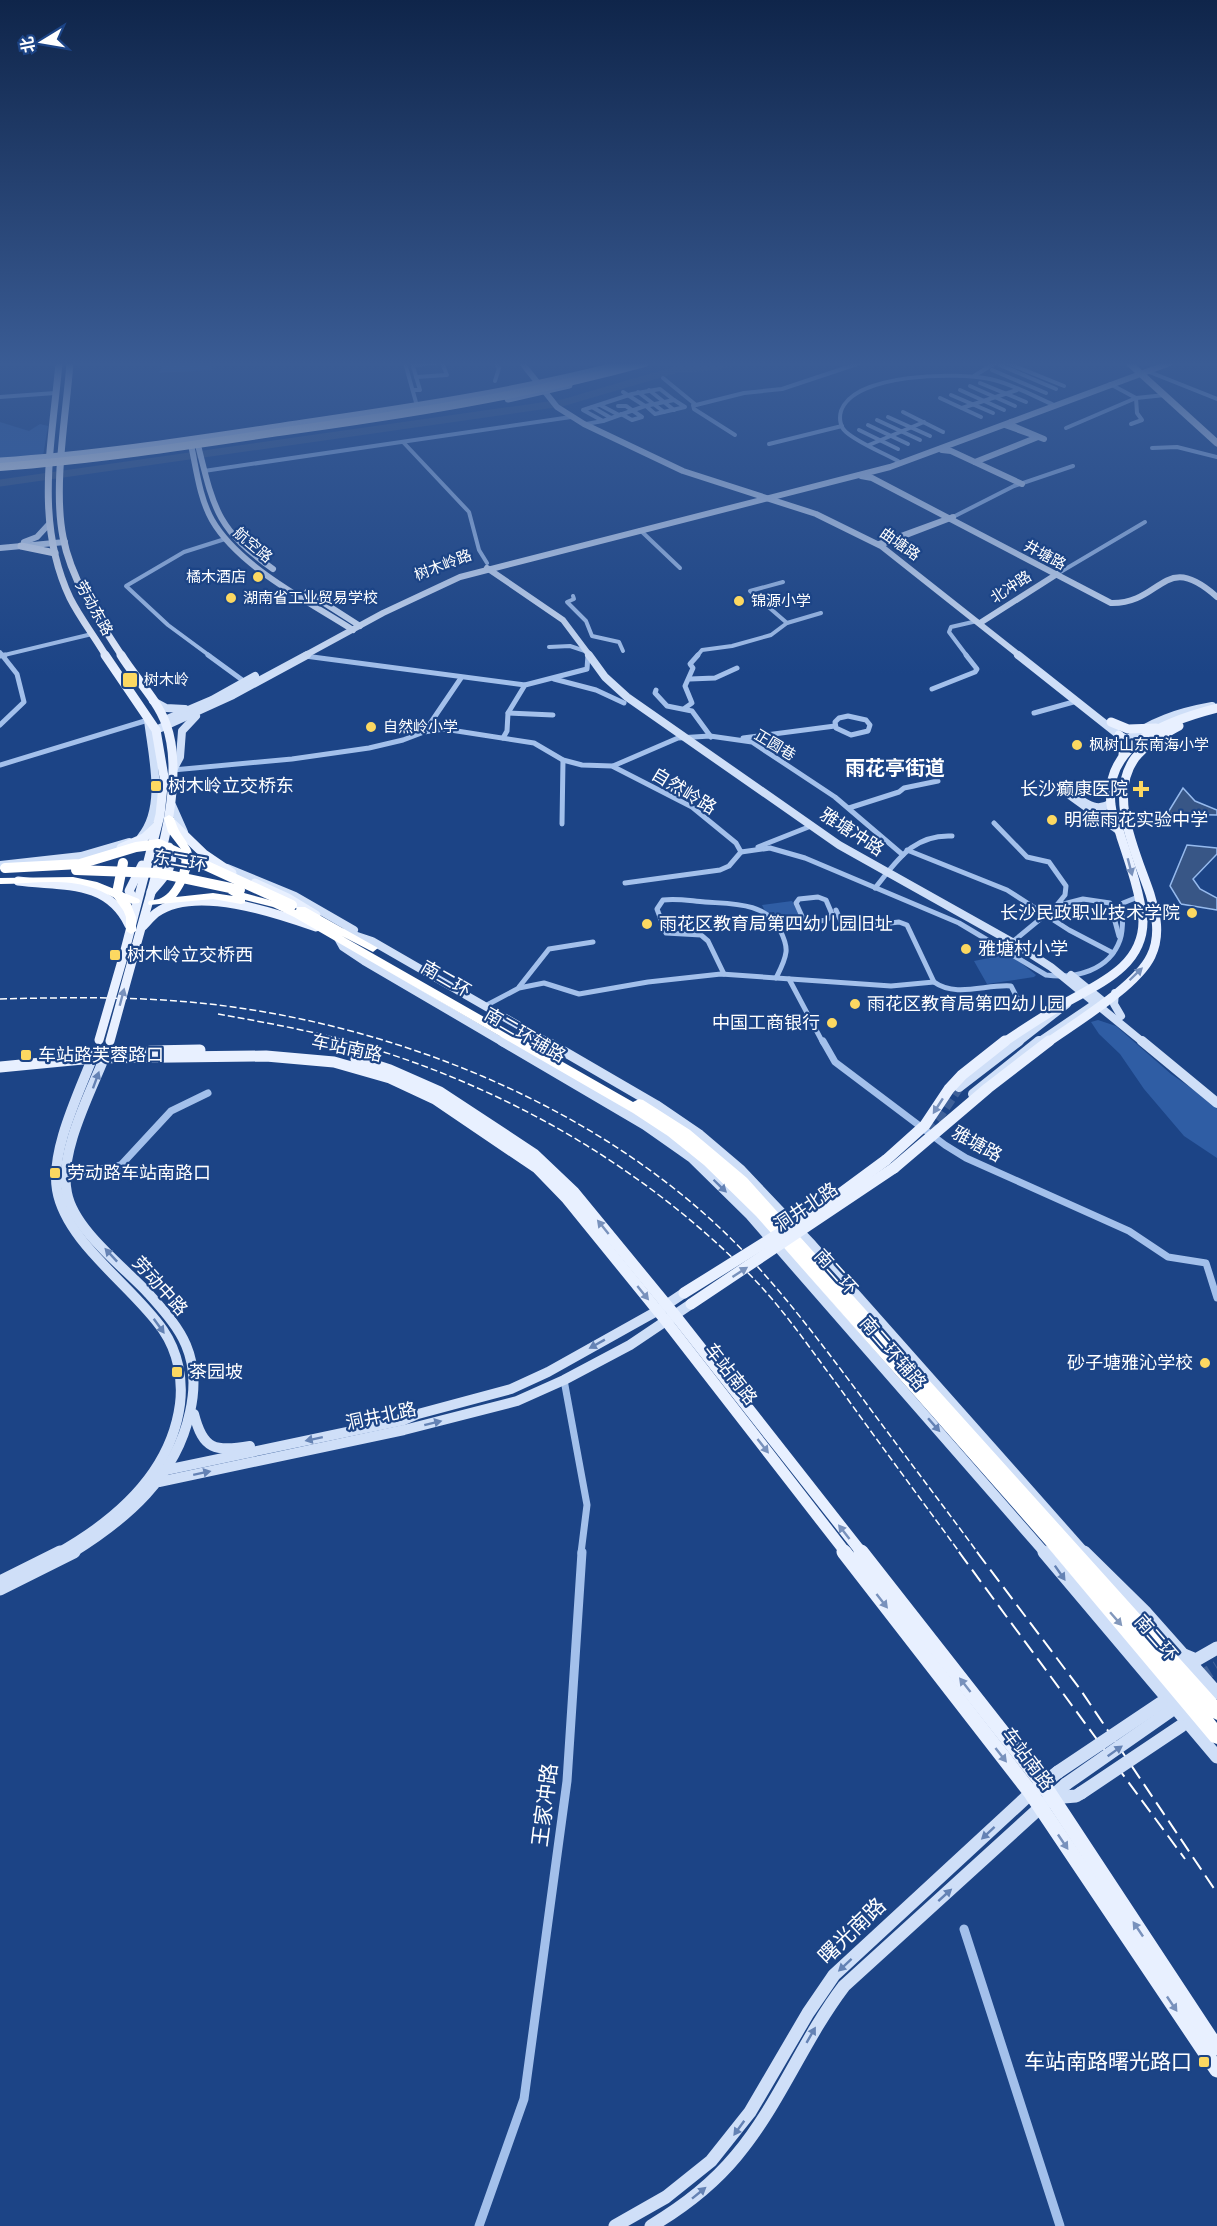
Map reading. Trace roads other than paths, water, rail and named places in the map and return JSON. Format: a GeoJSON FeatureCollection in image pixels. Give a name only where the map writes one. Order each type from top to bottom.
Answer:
{"type":"FeatureCollection","features":[{"type":"Feature","properties":{"kind":"highway"},"geometry":{"type":"LineString","coordinates":[[152,903],[175,894],[185,864],[186,849],[165,817]]}},
{"type":"Feature","properties":{"kind":"highway"},"geometry":{"type":"LineString","coordinates":[[136,930],[131,904],[117,893],[118,879],[127,856],[144,843]]}},
{"type":"Feature","properties":{"kind":"highway"},"geometry":{"type":"LineString","coordinates":[[1,870],[81,864],[144,843],[159,844],[292,905]]}},
{"type":"Feature","properties":{"kind":"highway","name":"东二环"},"geometry":{"type":"LineString","coordinates":[[1,870],[157,877],[260,900],[313,918],[337,934]]}},
{"type":"Feature","properties":{"kind":"highway","name":"东二环"},"geometry":{"type":"LineString","coordinates":[[1,870],[114,870],[159,873],[292,905],[337,934]]}},
{"type":"Feature","properties":{"kind":"highway"},"geometry":{"type":"LineString","coordinates":[[0,881],[73,880],[108,890],[131,904]]}},
{"type":"Feature","properties":{"kind":"highway"},"geometry":{"type":"LineString","coordinates":[[152,903],[223,897],[313,918]]}},
{"type":"Feature","properties":{"kind":"highway","name":"南二环"},"geometry":{"type":"LineString","coordinates":[[337,934],[655,1112],[726,1165],[806,1250],[1217,1712]]}},
{"type":"Feature","properties":{"kind":"highway","name":"南二环"},"geometry":{"type":"LineString","coordinates":[[337,934],[637,1110],[672,1133],[732,1183],[985,1466],[1217,1736]]}},
{"type":"Feature","properties":{"kind":"main road"},"geometry":{"type":"LineString","coordinates":[[22,467],[56,467]]}},
{"type":"Feature","properties":{"kind":"main road","name":"劳动东路"},"geometry":{"type":"LineString","coordinates":[[62,467],[64,540],[84,596],[166,723],[173,770],[172,805],[165,817]]}},
{"type":"Feature","properties":{"kind":"main road","name":"航空路"},"geometry":{"type":"LineString","coordinates":[[200,467],[211,509],[228,540],[249,561],[350,628]]}},
{"type":"Feature","properties":{"kind":"main road","name":"航空路"},"geometry":{"type":"LineString","coordinates":[[202,467],[211,509]]}},
{"type":"Feature","properties":{"kind":"main road","name":"曲塘路"},"geometry":{"type":"LineString","coordinates":[[674,467],[844,522],[881,544],[1111,722]]}},
{"type":"Feature","properties":{"kind":"main road","name":"曲塘路"},"geometry":{"type":"LineString","coordinates":[[681,467],[766,497]]}},
{"type":"Feature","properties":{"kind":"main road"},"geometry":{"type":"LineString","coordinates":[[766,497],[876,467]]}},
{"type":"Feature","properties":{"kind":"main road"},"geometry":{"type":"LineString","coordinates":[[766,497],[859,476],[888,467]]}},
{"type":"Feature","properties":{"kind":"main road"},"geometry":{"type":"LineString","coordinates":[[986,467],[1022,484]]}},
{"type":"Feature","properties":{"kind":"main road","name":"劳动东路"},"geometry":{"type":"LineString","coordinates":[[49,468],[50,541],[70,598],[152,725],[164,777],[165,817]]}},
{"type":"Feature","properties":{"kind":"main road","name":"井塘路"},"geometry":{"type":"LineString","coordinates":[[875,471],[872,474],[874,477],[1115,604],[1128,603],[1176,576],[1201,582],[1216,595]]}},
{"type":"Feature","properties":{"kind":"main road","name":"井塘路"},"geometry":{"type":"LineString","coordinates":[[859,476],[872,478],[951,518]]}},
{"type":"Feature","properties":{"kind":"main road","name":"树木岭路"},"geometry":{"type":"LineString","coordinates":[[489,566],[766,497]]}},
{"type":"Feature","properties":{"kind":"main road","name":"树木岭路"},"geometry":{"type":"LineString","coordinates":[[152,725],[166,723],[197,711],[305,656],[425,586],[489,566],[766,497]]}},
{"type":"Feature","properties":{"kind":"main road"},"geometry":{"type":"LineString","coordinates":[[881,544],[951,518]]}},
{"type":"Feature","properties":{"kind":"main road"},"geometry":{"type":"LineString","coordinates":[[22,544],[37,537],[49,524]]}},
{"type":"Feature","properties":{"kind":"main road"},"geometry":{"type":"LineString","coordinates":[[0,546],[64,540]]}},
{"type":"Feature","properties":{"kind":"main road","name":"航空路"},"geometry":{"type":"LineString","coordinates":[[228,540],[281,574]]}},
{"type":"Feature","properties":{"kind":"main road"},"geometry":{"type":"LineString","coordinates":[[22,544],[55,553]]}},
{"type":"Feature","properties":{"kind":"main road","name":"雅塘冲路"},"geometry":{"type":"LineString","coordinates":[[489,566],[556,613],[571,628],[614,686],[888,872]]}},
{"type":"Feature","properties":{"kind":"main road","name":"雅塘冲路"},"geometry":{"type":"LineString","coordinates":[[489,566],[561,611],[619,684],[689,737],[811,826],[888,872],[1014,940],[1074,977],[1087,991],[1217,1103]]}},
{"type":"Feature","properties":{"kind":"main road","name":"北冲路"},"geometry":{"type":"LineString","coordinates":[[979,620],[1054,573]]}},
{"type":"Feature","properties":{"kind":"main road"},"geometry":{"type":"LineString","coordinates":[[297,586],[357,624]]}},
{"type":"Feature","properties":{"kind":"main road","name":"曲塘路"},"geometry":{"type":"LineString","coordinates":[[979,620],[1077,702],[1134,740]]}},
{"type":"Feature","properties":{"kind":"main road","name":"树木岭路"},"geometry":{"type":"LineString","coordinates":[[197,711],[244,682],[350,628]]}},
{"type":"Feature","properties":{"kind":"main road"},"geometry":{"type":"LineString","coordinates":[[153,701],[174,710],[197,711]]}},
{"type":"Feature","properties":{"kind":"main road"},"geometry":{"type":"LineString","coordinates":[[1134,740],[1175,714],[1217,707]]}},
{"type":"Feature","properties":{"kind":"main road","name":"洞井北路"},"geometry":{"type":"LineString","coordinates":[[1163,730],[1187,716],[1217,707]]}},
{"type":"Feature","properties":{"kind":"main road"},"geometry":{"type":"LineString","coordinates":[[173,770],[180,758],[182,732],[197,711]]}},
{"type":"Feature","properties":{"kind":"main road","name":"洞井北路"},"geometry":{"type":"LineString","coordinates":[[157,1477],[438,1422],[517,1401],[564,1380],[630,1345],[666,1313],[684,1293],[890,1164],[952,1085],[970,1069],[1010,1039],[1126,966],[1138,947],[1143,931],[1138,897],[1111,803],[1113,773],[1134,740],[1217,714]]}},
{"type":"Feature","properties":{"kind":"main road"},"geometry":{"type":"LineString","coordinates":[[1111,722],[1123,727],[1134,740]]}},
{"type":"Feature","properties":{"kind":"main road"},"geometry":{"type":"LineString","coordinates":[[131,904],[129,891],[151,822],[154,793],[152,725]]}},
{"type":"Feature","properties":{"kind":"main road"},"geometry":{"type":"LineString","coordinates":[[1134,740],[1163,730]]}},
{"type":"Feature","properties":{"kind":"main road","name":"洞井北路"},"geometry":{"type":"LineString","coordinates":[[0,1582],[34,1566],[91,1532],[111,1518],[145,1485],[169,1469],[404,1420],[511,1389],[666,1313],[691,1304],[932,1135],[1019,1063],[1084,1019],[1147,963],[1154,951],[1158,931],[1155,910],[1123,802],[1124,776],[1134,759],[1134,740]]}},
{"type":"Feature","properties":{"kind":"main road"},"geometry":{"type":"LineString","coordinates":[[1111,803],[1105,808],[1094,808],[1061,789],[1107,820],[1120,833]]}},
{"type":"Feature","properties":{"kind":"main road"},"geometry":{"type":"LineString","coordinates":[[172,805],[181,830],[221,864],[295,896],[372,941]]}},
{"type":"Feature","properties":{"kind":"main road"},"geometry":{"type":"LineString","coordinates":[[144,843],[165,817]]}},
{"type":"Feature","properties":{"kind":"main road"},"geometry":{"type":"LineString","coordinates":[[165,817],[184,837],[227,871],[288,898],[313,918]]}},
{"type":"Feature","properties":{"kind":"main road"},"geometry":{"type":"LineString","coordinates":[[101,1050],[136,930],[144,843],[165,817]]}},
{"type":"Feature","properties":{"kind":"main road"},"geometry":{"type":"LineString","coordinates":[[136,930],[152,903],[165,817]]}},
{"type":"Feature","properties":{"kind":"main road"},"geometry":{"type":"LineString","coordinates":[[136,930],[152,903],[157,885],[174,861],[174,854],[169,847]]}},
{"type":"Feature","properties":{"kind":"main road"},"geometry":{"type":"LineString","coordinates":[[18,881],[92,890],[113,902],[127,916],[136,930]]}},
{"type":"Feature","properties":{"kind":"main road"},"geometry":{"type":"LineString","coordinates":[[152,903],[222,902],[293,919],[337,934]]}},
{"type":"Feature","properties":{"kind":"main road","name":"南二环辅路"},"geometry":{"type":"LineString","coordinates":[[337,934],[372,941],[656,1105],[700,1135],[740,1169],[812,1245],[1082,1549],[1146,1613],[1217,1693]]}},
{"type":"Feature","properties":{"kind":"main road","name":"南二环辅路"},"geometry":{"type":"LineString","coordinates":[[337,934],[343,947],[364,961],[645,1125],[692,1158],[750,1215],[1029,1533],[1186,1726],[1217,1757]]}},
{"type":"Feature","properties":{"kind":"main road","name":"雅塘冲路"},"geometry":{"type":"LineString","coordinates":[[1014,940],[1087,991]]}},
{"type":"Feature","properties":{"kind":"main road"},"geometry":{"type":"LineString","coordinates":[[1084,1019],[1100,1015],[1119,1018],[1114,1004],[1115,993]]}},
{"type":"Feature","properties":{"kind":"main road"},"geometry":{"type":"LineString","coordinates":[[959,1087],[997,1055],[1057,1014],[1073,998]]}},
{"type":"Feature","properties":{"kind":"main road"},"geometry":{"type":"LineString","coordinates":[[973,1094],[1022,1053],[1101,1003]]}},
{"type":"Feature","properties":{"kind":"main road","name":"雅塘冲路"},"geometry":{"type":"LineString","coordinates":[[1119,1018],[1217,1096]]}},
{"type":"Feature","properties":{"kind":"main road","name":"车站南路"},"geometry":{"type":"LineString","coordinates":[[0,1067],[101,1050]]}},
{"type":"Feature","properties":{"kind":"main road","name":"车站南路"},"geometry":{"type":"LineString","coordinates":[[0,1062],[101,1050],[144,1054],[281,1056],[352,1066],[390,1078],[435,1099],[542,1166],[567,1199],[666,1313],[1037,1789],[1217,2070]]}},
{"type":"Feature","properties":{"kind":"main road","name":"劳动中路"},"geometry":{"type":"LineString","coordinates":[[0,1589],[52,1565],[114,1524],[157,1477],[174,1435],[181,1406],[181,1378],[174,1352],[157,1322],[71,1225],[61,1205],[60,1178],[101,1050]]}},
{"type":"Feature","properties":{"kind":"main road","name":"劳动中路"},"geometry":{"type":"LineString","coordinates":[[60,1178],[70,1204],[79,1219],[177,1329],[193,1366],[192,1407],[184,1439],[169,1469]]}},
{"type":"Feature","properties":{"kind":"main road"},"geometry":{"type":"LineString","coordinates":[[779,1210],[794,1217],[809,1214],[863,1184],[814,1222],[811,1234],[812,1245]]}},
{"type":"Feature","properties":{"kind":"main road"},"geometry":{"type":"LineString","coordinates":[[192,1407],[201,1439],[212,1448],[226,1450],[260,1444],[273,1447]]}},
{"type":"Feature","properties":{"kind":"main road"},"geometry":{"type":"LineString","coordinates":[[1183,1654],[1196,1660],[1217,1648]]}},
{"type":"Feature","properties":{"kind":"main road","name":"曙光南路"},"geometry":{"type":"LineString","coordinates":[[615,2226],[678,2191],[716,2156],[737,2132],[834,1975],[1058,1772],[1165,1708],[1066,1784],[844,1986],[826,2008],[746,2143],[707,2187],[651,2226]]}},
{"type":"Feature","properties":{"kind":"main road"},"geometry":{"type":"LineString","coordinates":[[1046,1803],[1076,1796],[1186,1726]]}},
{"type":"Feature","properties":{"kind":"main road","name":"车站南路"},"geometry":{"type":"LineString","coordinates":[[1046,1803],[1217,2048]]}},
{"type":"Feature","properties":{"kind":"street"},"geometry":{"type":"LineString","coordinates":[[204,471],[232,467]]}},
{"type":"Feature","properties":{"kind":"street"},"geometry":{"type":"LineString","coordinates":[[426,467],[469,512],[474,522],[476,547],[489,566]]}},
{"type":"Feature","properties":{"kind":"street"},"geometry":{"type":"LineString","coordinates":[[951,518],[1022,484],[1071,467]]}},
{"type":"Feature","properties":{"kind":"street"},"geometry":{"type":"LineString","coordinates":[[1054,573],[1145,522]]}},
{"type":"Feature","properties":{"kind":"street"},"geometry":{"type":"LineString","coordinates":[[640,530],[680,568]]}},
{"type":"Feature","properties":{"kind":"street"},"geometry":{"type":"LineString","coordinates":[[228,540],[202,544],[184,552],[126,586],[168,625],[244,682]]}},
{"type":"Feature","properties":{"kind":"street"},"geometry":{"type":"LineString","coordinates":[[783,582],[750,591],[787,623]]}},
{"type":"Feature","properties":{"kind":"street"},"geometry":{"type":"LineString","coordinates":[[573,596],[574,599],[567,602],[586,621],[586,628],[592,636],[613,639],[619,642],[623,651]]}},
{"type":"Feature","properties":{"kind":"street"},"geometry":{"type":"LineString","coordinates":[[686,708],[692,703],[685,686],[693,668],[690,664],[702,650],[732,646],[771,635],[787,623],[821,613]]}},
{"type":"Feature","properties":{"kind":"street"},"geometry":{"type":"LineString","coordinates":[[932,689],[975,672],[977,669],[949,632],[951,627],[979,620]]}},
{"type":"Feature","properties":{"kind":"street"},"geometry":{"type":"LineString","coordinates":[[0,725],[24,702],[17,674],[1,654],[92,634]]}},
{"type":"Feature","properties":{"kind":"street"},"geometry":{"type":"LineString","coordinates":[[305,656],[525,685],[587,669],[587,652],[573,644],[549,647]]}},
{"type":"Feature","properties":{"kind":"street"},"geometry":{"type":"LineString","coordinates":[[690,679],[706,681],[720,678],[737,668]]}},
{"type":"Feature","properties":{"kind":"street"},"geometry":{"type":"LineString","coordinates":[[424,732],[461,678]]}},
{"type":"Feature","properties":{"kind":"street"},"geometry":{"type":"LineString","coordinates":[[553,679],[596,690],[624,703]]}},
{"type":"Feature","properties":{"kind":"street"},"geometry":{"type":"LineString","coordinates":[[503,738],[507,732],[505,724],[508,713],[525,685]]}},
{"type":"Feature","properties":{"kind":"street"},"geometry":{"type":"LineString","coordinates":[[656,690],[655,693],[667,706],[692,711],[711,737]]}},
{"type":"Feature","properties":{"kind":"street"},"geometry":{"type":"LineString","coordinates":[[1034,713],[1077,702]]}},
{"type":"Feature","properties":{"kind":"street"},"geometry":{"type":"LineString","coordinates":[[508,713],[553,715]]}},
{"type":"Feature","properties":{"kind":"street"},"geometry":{"type":"LineString","coordinates":[[848,716],[866,720],[870,725],[868,730],[861,734],[852,735],[842,733],[836,726],[835,723],[839,718],[848,716]]}},
{"type":"Feature","properties":{"kind":"street"},"geometry":{"type":"LineString","coordinates":[[0,765],[152,725]]}},
{"type":"Feature","properties":{"kind":"street"},"geometry":{"type":"LineString","coordinates":[[740,739],[836,726]]}},
{"type":"Feature","properties":{"kind":"street","name":"自然岭路"},"geometry":{"type":"LineString","coordinates":[[173,770],[292,759],[369,748],[403,740],[424,732],[444,729],[534,743],[563,760],[582,765],[612,766],[692,807],[736,843],[741,852]]}},
{"type":"Feature","properties":{"kind":"street","name":"正圆巷"},"geometry":{"type":"LineString","coordinates":[[612,766],[624,764],[668,741],[689,737],[740,739],[752,742],[849,808],[905,852],[1007,890],[1069,930],[1111,952]]}},
{"type":"Feature","properties":{"kind":"street"},"geometry":{"type":"LineString","coordinates":[[562,824],[563,760]]}},
{"type":"Feature","properties":{"kind":"street"},"geometry":{"type":"LineString","coordinates":[[849,808],[899,792],[904,788],[938,781]]}},
{"type":"Feature","properties":{"kind":"street"},"geometry":{"type":"LineString","coordinates":[[994,822],[1027,857],[1049,862],[1066,886],[1065,895],[1056,906],[1005,948]]}},
{"type":"Feature","properties":{"kind":"street"},"geometry":{"type":"LineString","coordinates":[[753,850],[811,826]]}},
{"type":"Feature","properties":{"kind":"street"},"geometry":{"type":"LineString","coordinates":[[875,888],[905,852],[919,840],[940,834],[952,836]]}},
{"type":"Feature","properties":{"kind":"street"},"geometry":{"type":"LineString","coordinates":[[625,883],[720,870],[729,866],[741,852],[770,848],[805,858],[959,923],[1005,948],[1046,975],[1065,977],[1074,977],[1100,965],[1121,938],[1123,903],[1138,897]]}},
{"type":"Feature","properties":{"kind":"street"},"geometry":{"type":"LineString","coordinates":[[796,924],[805,923],[827,920],[832,914],[826,900],[818,897],[799,899],[796,903],[805,923]]}},
{"type":"Feature","properties":{"kind":"street"},"geometry":{"type":"LineString","coordinates":[[724,974],[708,941],[701,935],[666,933],[657,909],[663,900],[678,898],[747,905],[762,911],[779,926],[786,950],[776,978]]}},
{"type":"Feature","properties":{"kind":"street"},"geometry":{"type":"LineString","coordinates":[[1056,906],[1068,901],[1087,899],[1101,899],[1110,903],[1119,937],[1111,952]]}},
{"type":"Feature","properties":{"kind":"street"},"geometry":{"type":"LineString","coordinates":[[836,910],[843,926],[847,928],[899,922],[906,925],[934,982],[939,987],[951,991],[999,984],[1011,986],[1022,1007]]}},
{"type":"Feature","properties":{"kind":"street"},"geometry":{"type":"LineString","coordinates":[[779,926],[788,925]]}},
{"type":"Feature","properties":{"kind":"street"},"geometry":{"type":"LineString","coordinates":[[519,988],[549,949],[592,942]]}},
{"type":"Feature","properties":{"kind":"street"},"geometry":{"type":"LineString","coordinates":[[486,1006],[519,988],[544,983],[579,994],[648,982],[724,974],[891,986],[934,982]]}},
{"type":"Feature","properties":{"kind":"street","name":"雅塘路"},"geometry":{"type":"LineString","coordinates":[[789,979],[835,1062],[921,1127],[966,1158],[1130,1232],[1168,1257],[1206,1263],[1217,1298]]}},
{"type":"Feature","properties":{"kind":"street"},"geometry":{"type":"LineString","coordinates":[[60,1178],[122,1165],[171,1111],[208,1093]]}},
{"type":"Feature","properties":{"kind":"street","name":"王家冲路"},"geometry":{"type":"LineString","coordinates":[[479,2226],[525,2099],[567,1781],[581,1556],[587,1505],[564,1380]]}},
{"type":"Feature","properties":{"kind":"street"},"geometry":{"type":"LineString","coordinates":[[964,1929],[1060,2226]]}},
{"type":"Feature","properties":{"kind":"waterway"},"geometry":{"type":"LineString","coordinates":[[0,483],[113,467]]}},
{"type":"Feature","properties":{"kind":"tunnel"},"geometry":{"type":"LineString","coordinates":[[926,1130],[941,1114],[959,1087]]}},
{"type":"Feature","properties":{"kind":"tunnel"},"geometry":{"type":"LineString","coordinates":[[1199,1678],[1217,1667]]}},
{"type":"Feature","properties":{"kind":"railway"},"geometry":{"type":"LineString","coordinates":[[0,999],[146,999],[204,1003],[303,1019],[374,1037],[443,1061],[511,1089],[576,1123],[638,1162],[695,1206],[747,1255],[819,1341],[978,1553]]}},
{"type":"Feature","properties":{"kind":"railway"},"geometry":{"type":"LineString","coordinates":[[218,1014],[331,1037],[422,1065],[526,1111],[575,1138],[623,1169],[668,1202],[712,1239],[765,1291],[808,1345],[960,1553]]}},
{"type":"Feature","properties":{"kind":"railway"},"geometry":{"type":"LineString","coordinates":[[959,1552],[1185,1859]]}},
{"type":"Feature","properties":{"kind":"railway"},"geometry":{"type":"LineString","coordinates":[[977,1552],[1080,1689],[1217,1893]]}},
{"type":"Feature","properties":{"kind":"place","name":"橘木酒店"},"geometry":{"type":"Point","coordinates":[258,577]}},
{"type":"Feature","properties":{"kind":"place","name":"湖南省工业贸易学校"},"geometry":{"type":"Point","coordinates":[231,598]}},
{"type":"Feature","properties":{"kind":"place","name":"锦源小学"},"geometry":{"type":"Point","coordinates":[739,601]}},
{"type":"Feature","properties":{"kind":"place","name":"树木岭"},"geometry":{"type":"Point","coordinates":[130,680]}},
{"type":"Feature","properties":{"kind":"place","name":"自然岭小学"},"geometry":{"type":"Point","coordinates":[371,727]}},
{"type":"Feature","properties":{"kind":"place","name":"枫树山东南海小学"},"geometry":{"type":"Point","coordinates":[1077,745]}},
{"type":"Feature","properties":{"kind":"place","name":"树木岭立交桥东"},"geometry":{"type":"Point","coordinates":[156,786]}},
{"type":"Feature","properties":{"kind":"place","name":"长沙癫康医院"},"geometry":{"type":"Point","coordinates":[1141,789]}},
{"type":"Feature","properties":{"kind":"place","name":"明德雨花实验中学"},"geometry":{"type":"Point","coordinates":[1052,820]}},
{"type":"Feature","properties":{"kind":"place","name":"长沙民政职业技术学院"},"geometry":{"type":"Point","coordinates":[1192,913]}},
{"type":"Feature","properties":{"kind":"place","name":"雨花区教育局第四幼儿园旧址"},"geometry":{"type":"Point","coordinates":[647,924]}},
{"type":"Feature","properties":{"kind":"place","name":"雅塘村小学"},"geometry":{"type":"Point","coordinates":[966,949]}},
{"type":"Feature","properties":{"kind":"place","name":"树木岭立交桥西"},"geometry":{"type":"Point","coordinates":[115,955]}},
{"type":"Feature","properties":{"kind":"place","name":"雨花区教育局第四幼儿园"},"geometry":{"type":"Point","coordinates":[855,1004]}},
{"type":"Feature","properties":{"kind":"place","name":"中国工商银行"},"geometry":{"type":"Point","coordinates":[832,1023]}},
{"type":"Feature","properties":{"kind":"place","name":"车站路芙蓉路口"},"geometry":{"type":"Point","coordinates":[26,1055]}},
{"type":"Feature","properties":{"kind":"place","name":"劳动路车站南路口"},"geometry":{"type":"Point","coordinates":[55,1173]}},
{"type":"Feature","properties":{"kind":"place","name":"砂子塘雅沁学校"},"geometry":{"type":"Point","coordinates":[1205,1363]}},
{"type":"Feature","properties":{"kind":"place","name":"茶园坡"},"geometry":{"type":"Point","coordinates":[177,1372]}},
{"type":"Feature","properties":{"kind":"place","name":"车站南路曙光路口"},"geometry":{"type":"Point","coordinates":[1204,2062]}},
{"type":"Feature","properties":{"kind":"district","name":"雨花亭街道"},"geometry":{"type":"Point","coordinates":[895,768]}}]}
